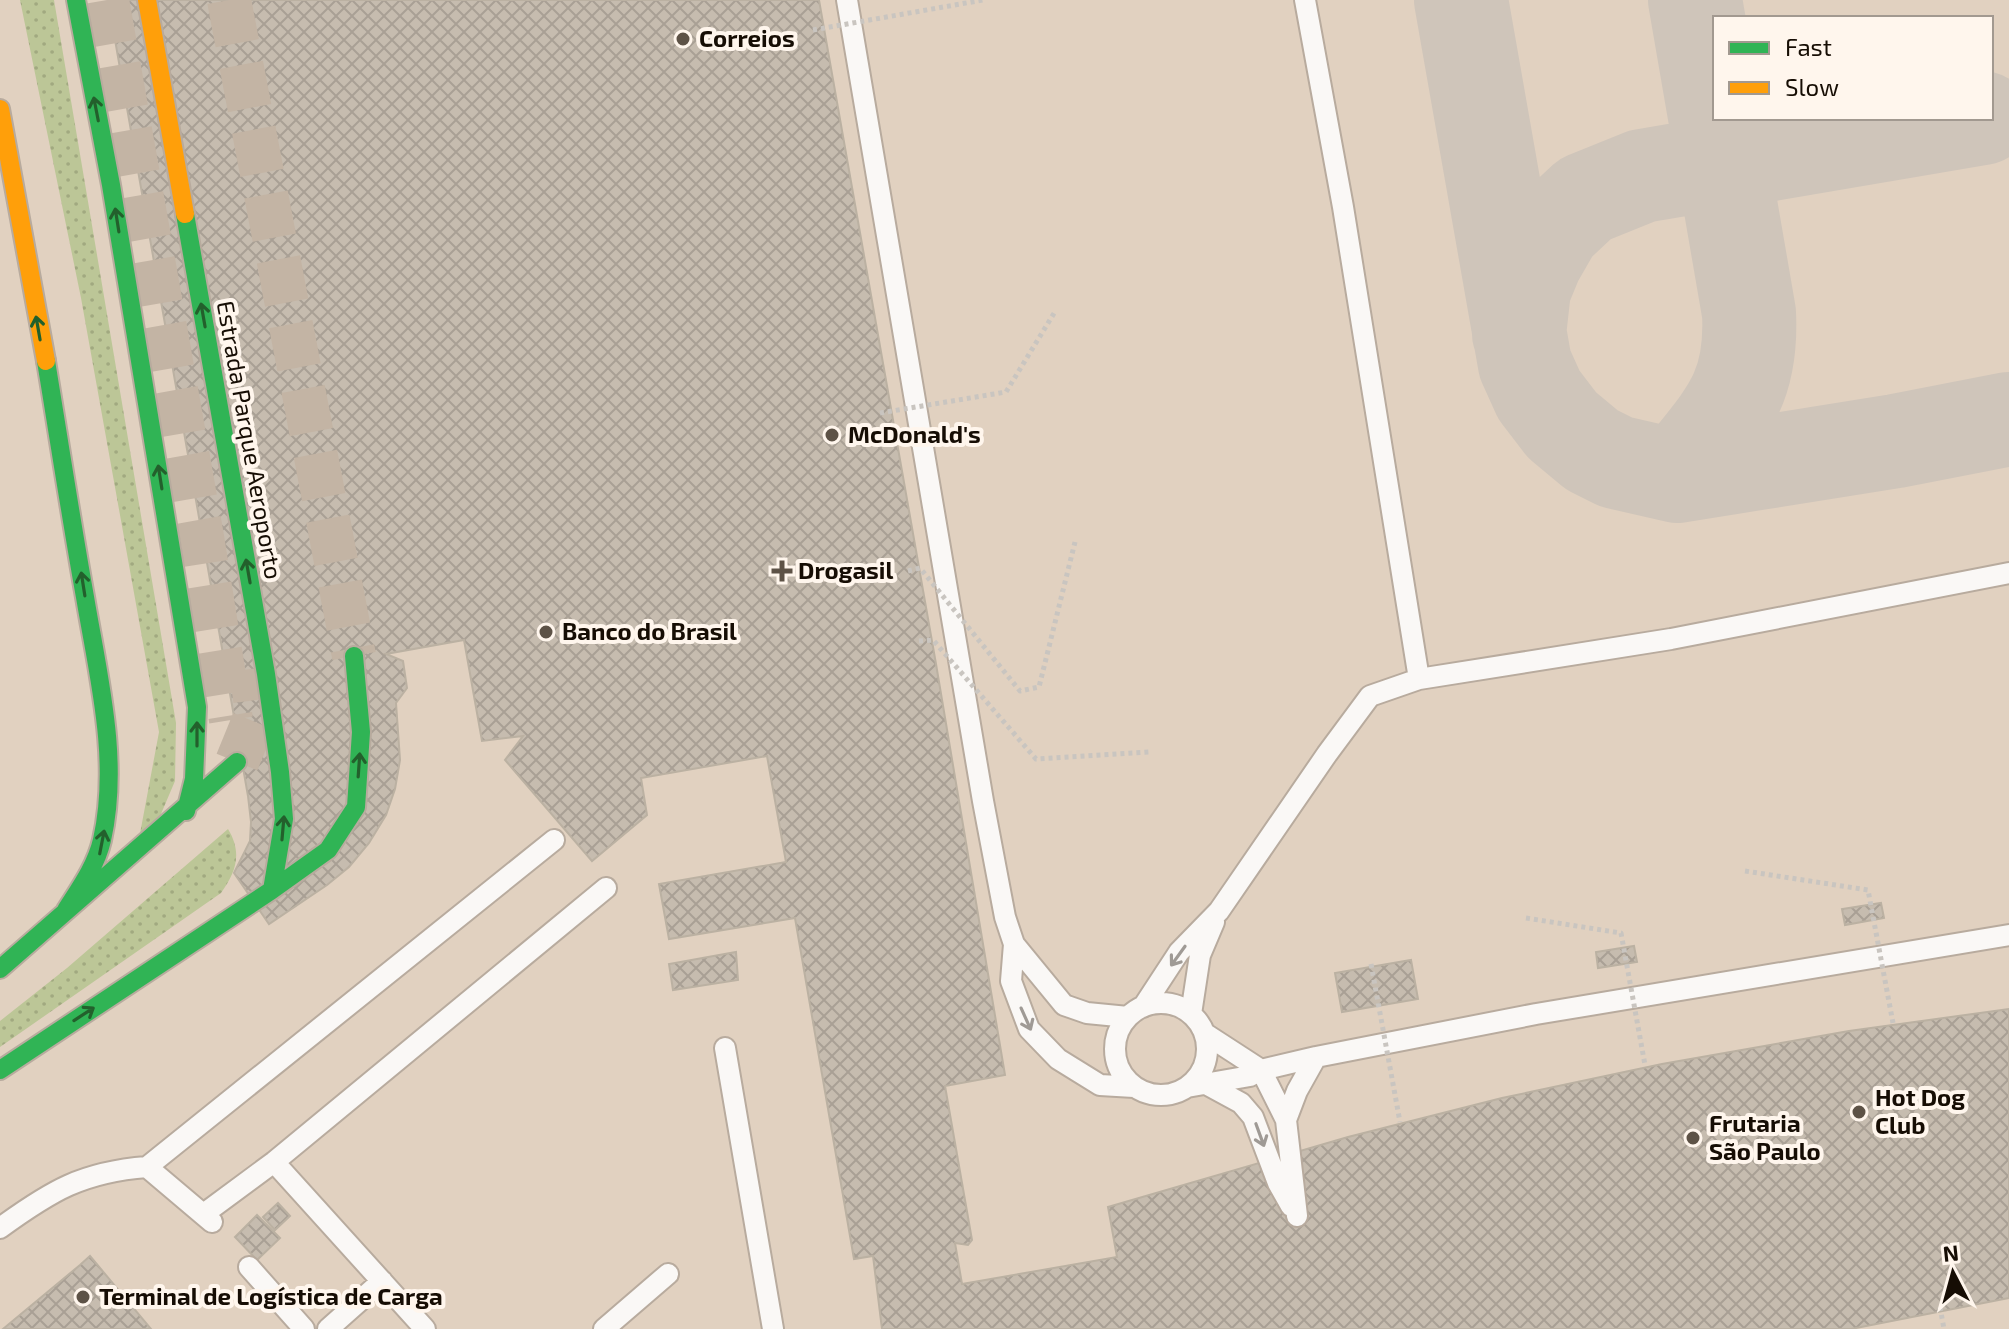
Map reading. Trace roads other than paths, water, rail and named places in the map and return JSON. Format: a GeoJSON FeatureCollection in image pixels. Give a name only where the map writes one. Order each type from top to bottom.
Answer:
{"type":"FeatureCollection","features":[{"type":"Feature","properties":{"kind":"street"},"geometry":{"type":"LineString","coordinates":[[76,0],[111,185],[197,707],[194,779],[186,811]]}},
{"type":"Feature","properties":{"kind":"street","name":"Estrada Parque Aeroporto"},"geometry":{"type":"LineString","coordinates":[[147,0],[263,658],[280,772],[284,819],[272,890]]}},
{"type":"Feature","properties":{"kind":"street"},"geometry":{"type":"LineString","coordinates":[[0,109],[105,729],[108,773],[106,821],[98,860],[66,910]]}},
{"type":"Feature","properties":{"kind":"street"},"geometry":{"type":"LineString","coordinates":[[0,1070],[328,850],[356,807],[361,732],[354,656]]}},
{"type":"Feature","properties":{"kind":"street"},"geometry":{"type":"LineString","coordinates":[[0,969],[186,811],[237,762]]}},
{"type":"Feature","properties":{"kind":"lane"},"geometry":{"type":"LineString","coordinates":[[847,0],[983,801],[1005,917],[1014,944],[1064,1005],[1087,1013],[1135,1012],[1167,1004],[1180,1007],[1191,1014],[1204,1033],[1261,1070],[1286,1120],[1297,1216],[1278,1183],[1253,1117],[1241,1103],[1197,1085]]}},
{"type":"Feature","properties":{"kind":"lane"},"geometry":{"type":"LineString","coordinates":[[1305,0],[1343,207],[1419,679]]}},
{"type":"Feature","properties":{"kind":"lane"},"geometry":{"type":"LineString","coordinates":[[0,183],[10,163]]}},
{"type":"Feature","properties":{"kind":"lane"},"geometry":{"type":"LineString","coordinates":[[2009,573],[1671,639],[1419,679],[1370,696],[1219,911],[1179,952],[1118,1032],[1115,1049],[1118,1066],[1134,1087],[1142,1092],[1160,1095],[1386,1043],[2009,935]]}},
{"type":"Feature","properties":{"kind":"lane"},"geometry":{"type":"LineString","coordinates":[[0,1228],[44,1197],[77,1180],[112,1170],[147,1167],[554,840]]}},
{"type":"Feature","properties":{"kind":"lane"},"geometry":{"type":"LineString","coordinates":[[147,1167],[208,1218],[606,888]]}},
{"type":"Feature","properties":{"kind":"lane"},"geometry":{"type":"LineString","coordinates":[[1191,1014],[1200,955],[1219,911]]}},
{"type":"Feature","properties":{"kind":"lane"},"geometry":{"type":"LineString","coordinates":[[1014,944],[1011,981],[1029,1029],[1058,1059],[1100,1085],[1134,1087]]}},
{"type":"Feature","properties":{"kind":"lane"},"geometry":{"type":"LineString","coordinates":[[1197,1085],[1205,1063],[1207,1048],[1204,1033]]}},
{"type":"Feature","properties":{"kind":"lane"},"geometry":{"type":"LineString","coordinates":[[725,1048],[773,1329]]}},
{"type":"Feature","properties":{"kind":"lane"},"geometry":{"type":"LineString","coordinates":[[1286,1120],[1297,1091],[1316,1057]]}},
{"type":"Feature","properties":{"kind":"lane"},"geometry":{"type":"LineString","coordinates":[[274,1162],[425,1329]]}},
{"type":"Feature","properties":{"kind":"lane"},"geometry":{"type":"LineString","coordinates":[[249,1267],[304,1329]]}},
{"type":"Feature","properties":{"kind":"lane"},"geometry":{"type":"LineString","coordinates":[[604,1329],[668,1274]]}},
{"type":"Feature","properties":{"kind":"lane"},"geometry":{"type":"LineString","coordinates":[[328,1329],[382,1281]]}},
{"type":"Feature","properties":{"kind":"tunnel"},"geometry":{"type":"LineString","coordinates":[[107,0],[202,537],[231,720]]}},
{"type":"Feature","properties":{"kind":"tunnel"},"geometry":{"type":"LineString","coordinates":[[229,0],[354,656]]}},
{"type":"Feature","properties":{"kind":"tunnel"},"geometry":{"type":"LineString","coordinates":[[237,762],[257,713],[251,669]]}},
{"type":"Feature","properties":{"kind":"place","name":"Correios"},"geometry":{"type":"Point","coordinates":[683,39]}},
{"type":"Feature","properties":{"kind":"place","name":"McDonald's"},"geometry":{"type":"Point","coordinates":[832,435]}},
{"type":"Feature","properties":{"kind":"place","name":"Drogasil"},"geometry":{"type":"Point","coordinates":[782,571]}},
{"type":"Feature","properties":{"kind":"place","name":"Banco do Brasil"},"geometry":{"type":"Point","coordinates":[546,632]}},
{"type":"Feature","properties":{"kind":"place","name":"Hot Dog Club"},"geometry":{"type":"Point","coordinates":[1859,1112]}},
{"type":"Feature","properties":{"kind":"place","name":"Frutaria São Paulo"},"geometry":{"type":"Point","coordinates":[1693,1138]}},
{"type":"Feature","properties":{"kind":"place","name":"Terminal de Logística de Carga"},"geometry":{"type":"Point","coordinates":[83,1297]}}]}
